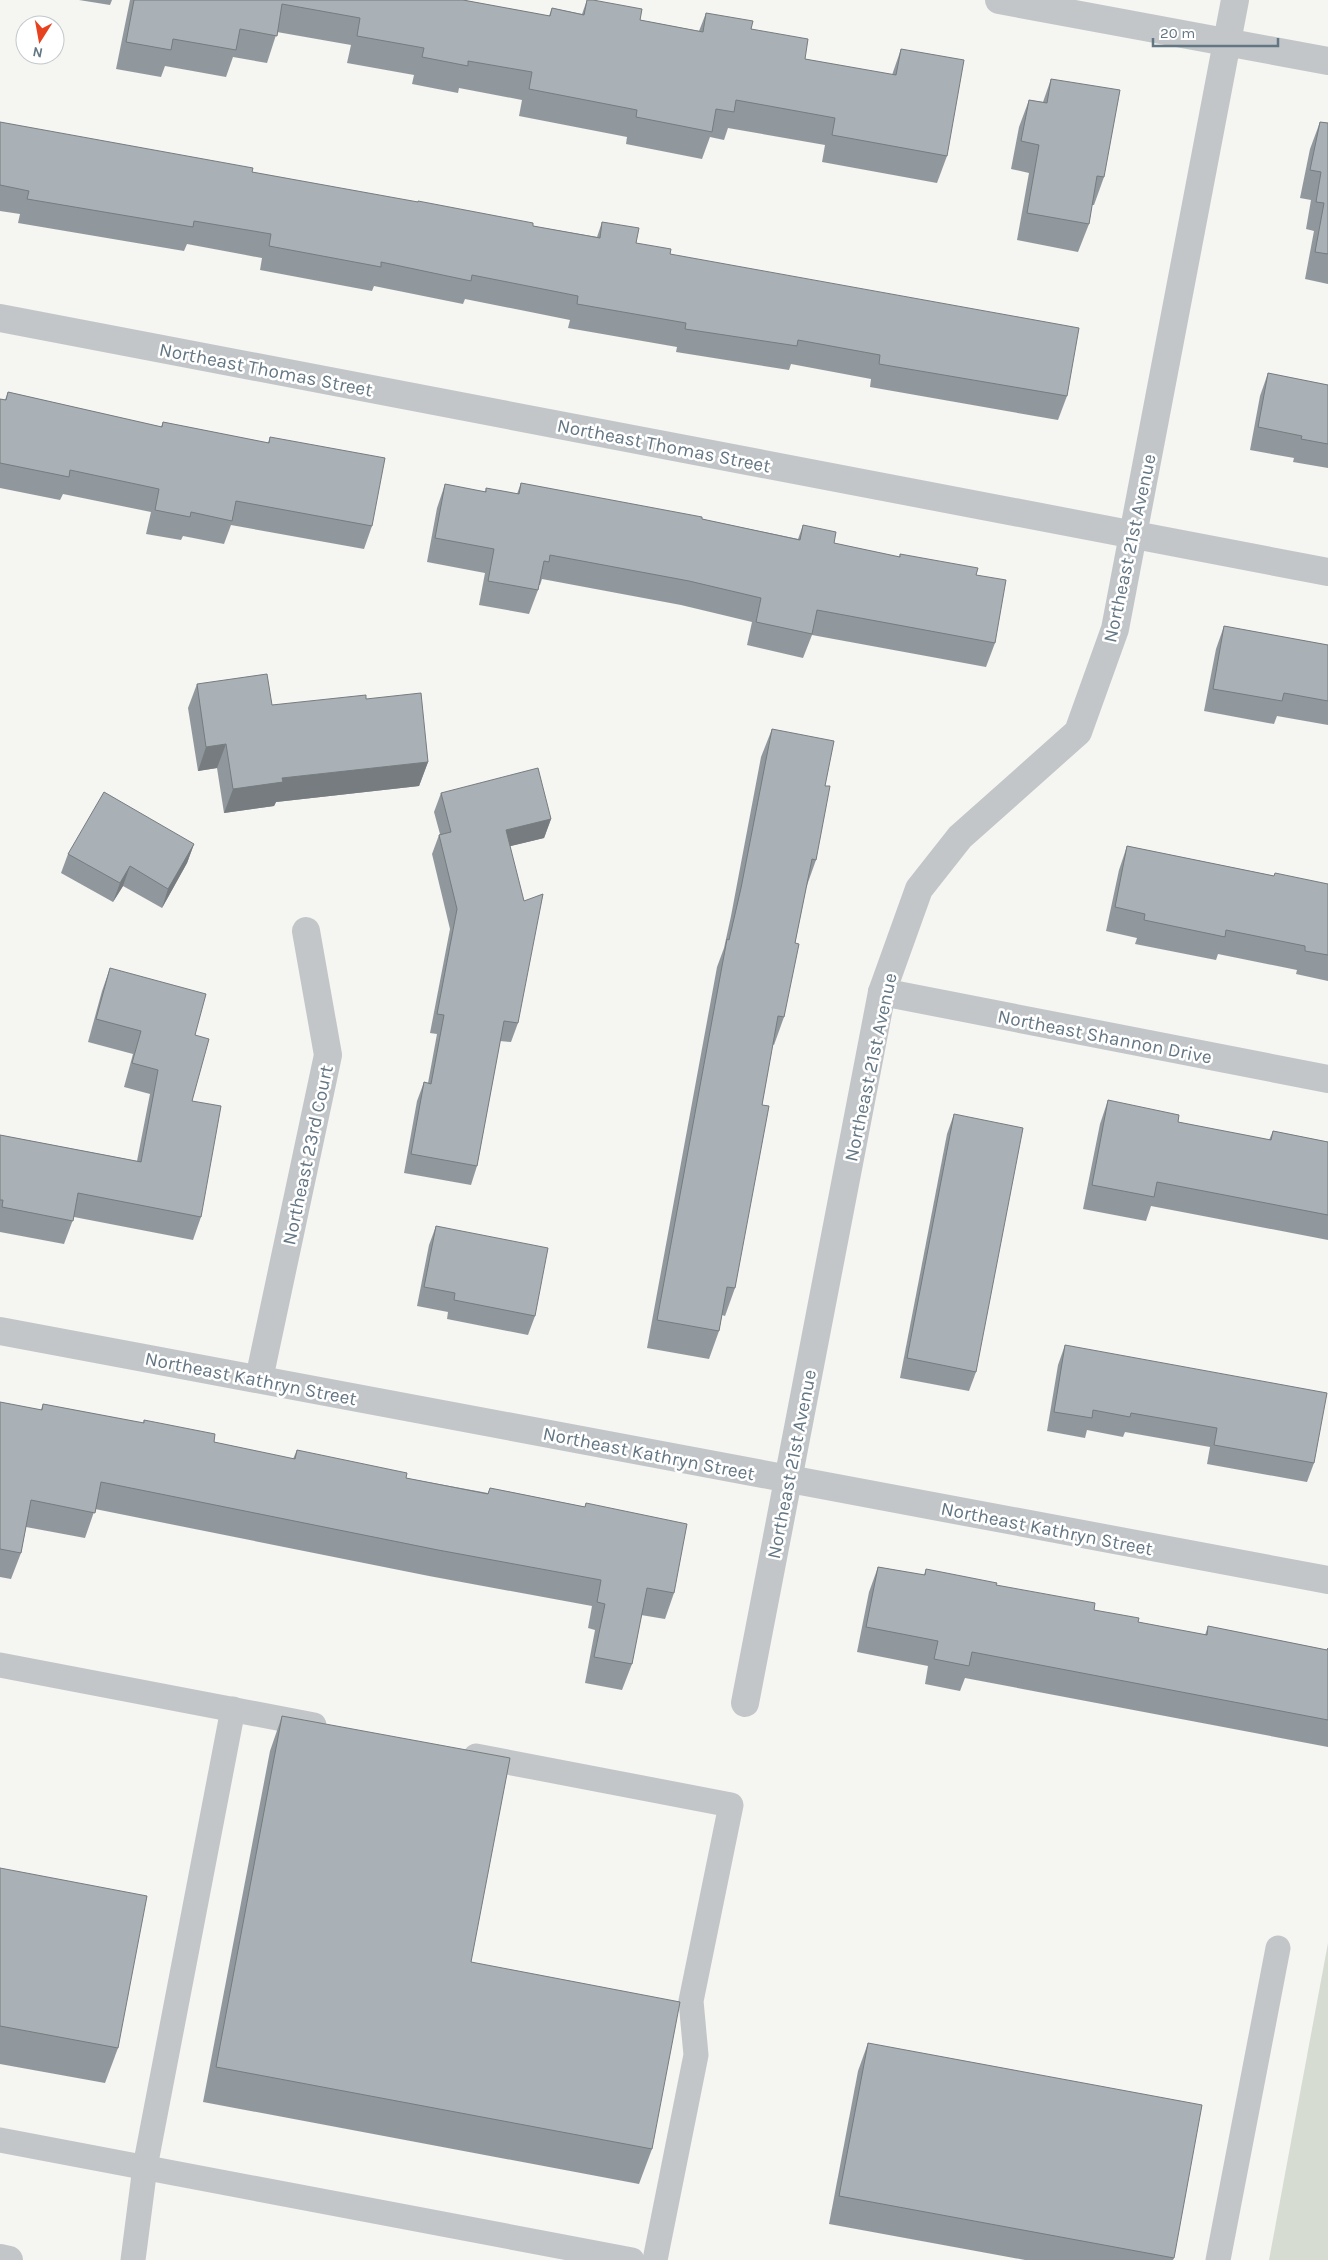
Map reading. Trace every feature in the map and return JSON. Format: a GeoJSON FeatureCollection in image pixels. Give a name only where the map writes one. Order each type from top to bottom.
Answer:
{"type":"FeatureCollection","features":[{"type":"Feature","properties":{"kind":"street"},"geometry":{"type":"LineString","coordinates":[[999,0],[1328,61]]}},
{"type":"Feature","properties":{"kind":"street","name":"Northeast 21st Avenue"},"geometry":{"type":"LineString","coordinates":[[745,1703],[882,992],[919,889],[960,838],[1078,732],[1115,629],[1235,0]]}},
{"type":"Feature","properties":{"kind":"street","name":"Northeast Thomas Street"},"geometry":{"type":"LineString","coordinates":[[0,318],[1328,572]]}},
{"type":"Feature","properties":{"kind":"street","name":"Northeast 23rd Court"},"geometry":{"type":"LineString","coordinates":[[259,1379],[328,1055],[306,931]]}},
{"type":"Feature","properties":{"kind":"street","name":"Northeast Shannon Drive"},"geometry":{"type":"LineString","coordinates":[[882,992],[1328,1079]]}},
{"type":"Feature","properties":{"kind":"street","name":"Northeast Kathryn Street"},"geometry":{"type":"LineString","coordinates":[[0,1330],[788,1480],[1328,1580]]}},
{"type":"Feature","properties":{"kind":"street"},"geometry":{"type":"LineString","coordinates":[[0,2258],[9,2260]]}},
{"type":"Feature","properties":{"kind":"lane"},"geometry":{"type":"LineString","coordinates":[[0,1665],[339,1730]]}},
{"type":"Feature","properties":{"kind":"lane"},"geometry":{"type":"LineString","coordinates":[[132,2260],[145,2168],[233,1709]]}},
{"type":"Feature","properties":{"kind":"lane"},"geometry":{"type":"LineString","coordinates":[[455,1752],[731,1805],[691,2001],[696,2055],[655,2260]]}},
{"type":"Feature","properties":{"kind":"lane"},"geometry":{"type":"LineString","coordinates":[[1218,2260],[1278,1948]]}},
{"type":"Feature","properties":{"kind":"lane"},"geometry":{"type":"LineString","coordinates":[[0,2140],[632,2260]]}},
{"type":"Feature","properties":{"kind":"shaded area"},"geometry":{"type":"Polygon","coordinates":[[[1328,1943],[1328,2260],[1269,2260],[1328,1943]]]}},
{"type":"Feature","properties":{"kind":"building"},"geometry":{"type":"Polygon","coordinates":[[[134,0],[463,0],[550,16],[552,8],[584,15],[587,0],[593,0],[642,9],[640,20],[703,32],[706,13],[753,21],[751,29],[808,39],[805,59],[896,75],[901,49],[964,60],[947,156],[832,135],[835,118],[736,100],[734,112],[716,109],[712,132],[636,117],[637,110],[529,89],[532,72],[468,61],[468,66],[422,57],[424,48],[357,36],[360,18],[282,4],[277,36],[240,29],[236,50],[173,39],[171,50],[126,42],[134,0]]]}},
{"type":"Feature","properties":{"kind":"building"},"geometry":{"type":"Polygon","coordinates":[[[1051,79],[1120,90],[1104,177],[1097,176],[1089,224],[1027,213],[1039,145],[1021,141],[1029,100],[1047,103],[1051,79]]]}},
{"type":"Feature","properties":{"kind":"building"},"geometry":{"type":"Polygon","coordinates":[[[0,122],[253,168],[252,172],[418,201],[533,223],[533,226],[600,238],[602,222],[639,228],[636,243],[671,249],[670,254],[1079,328],[1067,396],[879,364],[880,355],[798,340],[797,346],[685,329],[686,323],[577,304],[578,296],[472,275],[471,281],[381,262],[381,267],[269,246],[271,234],[194,221],[193,227],[27,199],[29,191],[0,185],[0,122]]]}},
{"type":"Feature","properties":{"kind":"building"},"geometry":{"type":"Polygon","coordinates":[[[1320,122],[1328,123],[1328,254],[1315,252],[1324,203],[1316,202],[1321,172],[1310,170],[1320,122]]]}},
{"type":"Feature","properties":{"kind":"building"},"geometry":{"type":"Polygon","coordinates":[[[1268,373],[1328,385],[1328,444],[1301,439],[1302,436],[1258,427],[1268,373]]]}},
{"type":"Feature","properties":{"kind":"building"},"geometry":{"type":"Polygon","coordinates":[[[8,392],[162,427],[163,422],[269,443],[270,437],[385,458],[372,526],[236,501],[232,521],[191,512],[190,517],[155,510],[159,489],[70,470],[69,477],[0,463],[0,399],[6,400],[8,392]]]}},
{"type":"Feature","properties":{"kind":"building"},"geometry":{"type":"Polygon","coordinates":[[[521,483],[702,517],[702,519],[800,540],[803,525],[836,532],[834,543],[900,557],[900,554],[978,568],[976,575],[1006,580],[995,643],[817,610],[812,634],[756,622],[761,598],[689,581],[550,555],[549,562],[544,561],[538,590],[488,581],[494,549],[435,538],[445,484],[486,492],[486,488],[519,494],[521,483]]]}},
{"type":"Feature","properties":{"kind":"building"},"geometry":{"type":"Polygon","coordinates":[[[1224,626],[1328,645],[1328,701],[1284,693],[1282,701],[1213,689],[1224,626]]]}},
{"type":"Feature","properties":{"kind":"building"},"geometry":{"type":"Polygon","coordinates":[[[267,674],[272,705],[366,695],[366,699],[421,693],[428,762],[282,778],[283,782],[233,789],[226,744],[206,747],[197,684],[267,674]]]}},
{"type":"Feature","properties":{"kind":"building"},"geometry":{"type":"Polygon","coordinates":[[[772,729],[834,741],[825,786],[830,786],[816,860],[812,859],[795,943],[799,944],[784,1017],[778,1016],[762,1105],[769,1106],[735,1288],[727,1287],[719,1331],[657,1320],[727,939],[729,940],[741,888],[772,729]]]}},
{"type":"Feature","properties":{"kind":"building"},"geometry":{"type":"Polygon","coordinates":[[[538,768],[551,819],[506,830],[524,901],[543,894],[518,1023],[504,1021],[477,1166],[411,1154],[424,1082],[431,1084],[444,1015],[437,1014],[457,909],[439,835],[451,832],[441,793],[538,768]]]}},
{"type":"Feature","properties":{"kind":"building"},"geometry":{"type":"Polygon","coordinates":[[[104,792],[194,844],[168,889],[130,866],[120,883],[68,854],[104,792]]]}},
{"type":"Feature","properties":{"kind":"building"},"geometry":{"type":"Polygon","coordinates":[[[1127,846],[1274,876],[1275,873],[1328,884],[1328,955],[1305,951],[1305,946],[1226,930],[1225,937],[1144,920],[1145,914],[1115,907],[1127,846]]]}},
{"type":"Feature","properties":{"kind":"building"},"geometry":{"type":"Polygon","coordinates":[[[110,968],[206,994],[195,1035],[209,1039],[192,1101],[221,1106],[201,1217],[78,1193],[73,1221],[2,1207],[3,1200],[0,1200],[0,1135],[141,1162],[158,1070],[132,1063],[141,1031],[96,1019],[110,968]]]}},
{"type":"Feature","properties":{"kind":"building"},"geometry":{"type":"Polygon","coordinates":[[[1108,1100],[1179,1115],[1178,1122],[1271,1140],[1273,1131],[1328,1142],[1328,1215],[1157,1182],[1154,1197],[1092,1185],[1108,1100]]]}},
{"type":"Feature","properties":{"kind":"building"},"geometry":{"type":"Polygon","coordinates":[[[954,1114],[1023,1128],[976,1372],[907,1358],[954,1114]]]}},
{"type":"Feature","properties":{"kind":"building"},"geometry":{"type":"Polygon","coordinates":[[[436,1226],[548,1248],[535,1316],[454,1300],[455,1293],[424,1287],[436,1226]]]}},
{"type":"Feature","properties":{"kind":"building"},"geometry":{"type":"Polygon","coordinates":[[[1065,1345],[1327,1393],[1314,1463],[1214,1445],[1217,1428],[1131,1413],[1130,1417],[1093,1410],[1092,1418],[1054,1412],[1065,1345]]]}},
{"type":"Feature","properties":{"kind":"building"},"geometry":{"type":"Polygon","coordinates":[[[0,1402],[42,1410],[43,1404],[144,1423],[144,1420],[215,1434],[214,1442],[295,1459],[297,1450],[407,1473],[406,1478],[488,1494],[490,1488],[585,1507],[586,1503],[687,1524],[674,1593],[647,1588],[632,1664],[594,1657],[605,1604],[597,1602],[601,1580],[438,1550],[101,1482],[95,1513],[31,1500],[21,1553],[0,1549],[0,1402]]]}},
{"type":"Feature","properties":{"kind":"building"},"geometry":{"type":"Polygon","coordinates":[[[878,1567],[925,1575],[926,1569],[997,1583],[996,1585],[1095,1603],[1094,1610],[1139,1618],[1138,1622],[1207,1635],[1208,1626],[1327,1650],[1328,1648],[1328,1720],[972,1652],[969,1666],[934,1659],[938,1641],[866,1627],[878,1567]]]}},
{"type":"Feature","properties":{"kind":"building"},"geometry":{"type":"Polygon","coordinates":[[[282,1716],[510,1758],[471,1962],[680,2002],[652,2149],[216,2067],[282,1716]]]}},
{"type":"Feature","properties":{"kind":"building"},"geometry":{"type":"Polygon","coordinates":[[[0,1868],[147,1896],[118,2048],[0,2026],[0,1868]]]}},
{"type":"Feature","properties":{"kind":"building"},"geometry":{"type":"Polygon","coordinates":[[[868,2043],[1202,2105],[1174,2258],[839,2196],[868,2043]]]}}]}
